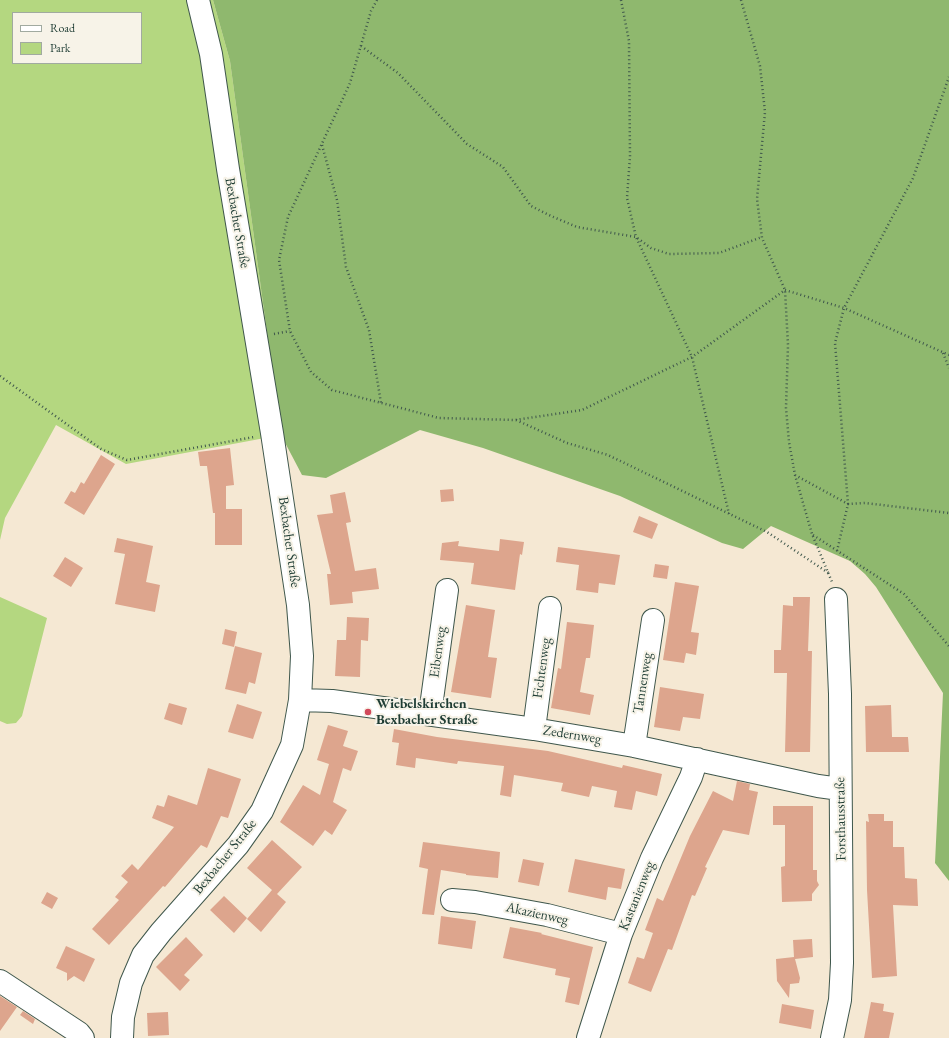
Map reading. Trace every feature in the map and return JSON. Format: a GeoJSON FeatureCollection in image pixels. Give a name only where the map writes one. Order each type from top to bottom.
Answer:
{"type":"FeatureCollection","features":[{"type":"Feature","properties":{"kind":"street","name":"Bexbacher Straße"},"geometry":{"type":"LineString","coordinates":[[122,1038],[123,1018],[131,983],[144,955],[161,932],[238,845],[262,810],[292,745],[300,700],[302,656],[298,605],[211,54],[198,0]]}},
{"type":"Feature","properties":{"kind":"street","name":"Eibenweg"},"geometry":{"type":"LineString","coordinates":[[430,714],[447,590]]}},
{"type":"Feature","properties":{"kind":"street","name":"Forsthausstraße"},"geometry":{"type":"LineString","coordinates":[[832,1038],[840,1000],[842,963],[840,694],[836,599]]}},
{"type":"Feature","properties":{"kind":"street","name":"Fichtenweg"},"geometry":{"type":"LineString","coordinates":[[534,729],[550,608]]}},
{"type":"Feature","properties":{"kind":"street","name":"Tannenweg"},"geometry":{"type":"LineString","coordinates":[[634,746],[653,620]]}},
{"type":"Feature","properties":{"kind":"street","name":"Zedernweg"},"geometry":{"type":"LineString","coordinates":[[300,700],[332,701],[534,729],[634,746],[818,786],[840,789]]}},
{"type":"Feature","properties":{"kind":"street","name":"Kastanienweg"},"geometry":{"type":"LineString","coordinates":[[588,1038],[622,934],[652,858],[691,777],[697,759]]}},
{"type":"Feature","properties":{"kind":"street","name":"Akazienweg"},"geometry":{"type":"LineString","coordinates":[[452,900],[475,902],[547,915],[622,934]]}},
{"type":"Feature","properties":{"kind":"street"},"geometry":{"type":"LineString","coordinates":[[0,981],[79,1033],[83,1038]]}},
{"type":"Feature","properties":{"kind":"path"},"geometry":{"type":"LineString","coordinates":[[377,0],[371,11],[350,82],[288,217],[279,260],[290,332],[311,372],[332,390],[439,418],[515,420],[582,410],[692,357],[784,290]]}},
{"type":"Feature","properties":{"kind":"path"},"geometry":{"type":"LineString","coordinates":[[621,0],[629,41],[630,156],[627,198],[636,237],[692,357],[729,514]]}},
{"type":"Feature","properties":{"kind":"path"},"geometry":{"type":"LineString","coordinates":[[742,0],[760,66],[765,112],[757,200],[762,237],[784,290],[788,345],[786,408],[795,475],[812,534],[830,574],[836,599]]}},
{"type":"Feature","properties":{"kind":"path"},"geometry":{"type":"LineString","coordinates":[[361,46],[398,73],[467,144],[503,167],[531,206],[577,227],[636,237],[651,248],[669,254],[719,254],[762,237]]}},
{"type":"Feature","properties":{"kind":"path"},"geometry":{"type":"LineString","coordinates":[[837,550],[848,504],[835,343],[844,308],[913,178],[949,76]]}},
{"type":"Feature","properties":{"kind":"path"},"geometry":{"type":"LineString","coordinates":[[322,145],[337,200],[346,268],[370,330],[382,403]]}},
{"type":"Feature","properties":{"kind":"path"},"geometry":{"type":"LineString","coordinates":[[784,290],[844,308],[949,355]]}},
{"type":"Feature","properties":{"kind":"path"},"geometry":{"type":"LineString","coordinates":[[943,352],[949,368]]}},
{"type":"Feature","properties":{"kind":"path"},"geometry":{"type":"LineString","coordinates":[[0,376],[101,449],[127,460],[272,433]]}},
{"type":"Feature","properties":{"kind":"path"},"geometry":{"type":"LineString","coordinates":[[515,420],[567,443],[608,455],[767,532],[830,574]]}},
{"type":"Feature","properties":{"kind":"path"},"geometry":{"type":"LineString","coordinates":[[795,475],[848,504],[865,503],[949,513]]}},
{"type":"Feature","properties":{"kind":"path"},"geometry":{"type":"LineString","coordinates":[[812,534],[904,594],[949,646]]}},
{"type":"Feature","properties":{"kind":"green space"},"geometry":{"type":"Polygon","coordinates":[[[0,0],[213,0],[230,61],[281,435],[126,464],[56,425],[5,518],[0,540],[0,0]]]}},
{"type":"Feature","properties":{"kind":"green space"},"geometry":{"type":"Polygon","coordinates":[[[213,0],[949,0],[949,881],[935,863],[943,693],[876,587],[865,574],[850,561],[771,526],[743,549],[722,543],[620,496],[483,448],[420,430],[326,478],[302,475],[281,435],[230,61],[213,0]]]}},
{"type":"Feature","properties":{"kind":"green space"},"geometry":{"type":"Polygon","coordinates":[[[0,597],[47,618],[22,716],[16,723],[7,724],[0,721],[0,597]]]}},
{"type":"Feature","properties":{"kind":"building"},"geometry":{"type":"Polygon","coordinates":[[[230,448],[234,485],[226,486],[226,509],[242,509],[242,545],[215,545],[215,513],[213,513],[207,466],[200,466],[198,452],[230,448]]]}},
{"type":"Feature","properties":{"kind":"building"},"geometry":{"type":"Polygon","coordinates":[[[101,455],[115,464],[84,515],[64,503],[71,491],[75,493],[81,482],[84,484],[101,455]]]}},
{"type":"Feature","properties":{"kind":"building"},"geometry":{"type":"Polygon","coordinates":[[[453,489],[454,501],[441,502],[440,490],[453,489]]]}},
{"type":"Feature","properties":{"kind":"building"},"geometry":{"type":"Polygon","coordinates":[[[345,492],[351,522],[346,523],[355,571],[376,568],[379,589],[352,592],[353,603],[330,605],[327,574],[331,574],[317,515],[333,513],[330,495],[345,492]]]}},
{"type":"Feature","properties":{"kind":"building"},"geometry":{"type":"Polygon","coordinates":[[[639,516],[658,524],[652,539],[633,532],[639,516]]]}},
{"type":"Feature","properties":{"kind":"building"},"geometry":{"type":"Polygon","coordinates":[[[117,538],[153,546],[146,582],[160,585],[155,612],[115,604],[125,554],[114,552],[117,538]]]}},
{"type":"Feature","properties":{"kind":"building"},"geometry":{"type":"Polygon","coordinates":[[[500,539],[524,542],[522,555],[520,554],[515,590],[471,584],[474,563],[440,560],[442,543],[459,541],[458,546],[499,551],[500,539]]]}},
{"type":"Feature","properties":{"kind":"building"},"geometry":{"type":"Polygon","coordinates":[[[558,547],[620,555],[615,585],[599,583],[598,593],[576,590],[579,565],[556,562],[558,547]]]}},
{"type":"Feature","properties":{"kind":"building"},"geometry":{"type":"Polygon","coordinates":[[[65,557],[83,568],[71,587],[53,576],[65,557]]]}},
{"type":"Feature","properties":{"kind":"building"},"geometry":{"type":"Polygon","coordinates":[[[655,564],[669,566],[667,579],[653,577],[655,564]]]}},
{"type":"Feature","properties":{"kind":"building"},"geometry":{"type":"Polygon","coordinates":[[[675,582],[699,586],[691,632],[699,633],[696,655],[686,653],[684,663],[663,660],[675,582]]]}},
{"type":"Feature","properties":{"kind":"building"},"geometry":{"type":"Polygon","coordinates":[[[793,597],[810,597],[808,651],[812,651],[810,752],[785,752],[787,673],[774,673],[774,650],[781,650],[783,605],[793,606],[793,597]]]}},
{"type":"Feature","properties":{"kind":"building"},"geometry":{"type":"Polygon","coordinates":[[[466,605],[495,610],[488,657],[497,658],[491,698],[451,692],[466,605]]]}},
{"type":"Feature","properties":{"kind":"building"},"geometry":{"type":"Polygon","coordinates":[[[347,617],[369,618],[368,641],[361,640],[360,677],[335,676],[337,640],[346,640],[347,617]]]}},
{"type":"Feature","properties":{"kind":"building"},"geometry":{"type":"Polygon","coordinates":[[[567,622],[594,625],[590,658],[586,658],[580,692],[594,695],[590,715],[551,708],[558,668],[561,669],[567,622]]]}},
{"type":"Feature","properties":{"kind":"building"},"geometry":{"type":"Polygon","coordinates":[[[225,629],[237,632],[234,647],[222,644],[225,629]]]}},
{"type":"Feature","properties":{"kind":"building"},"geometry":{"type":"Polygon","coordinates":[[[235,646],[262,653],[255,684],[249,682],[246,694],[225,689],[235,646]]]}},
{"type":"Feature","properties":{"kind":"building"},"geometry":{"type":"Polygon","coordinates":[[[660,687],[704,694],[700,719],[683,717],[680,731],[654,727],[660,687]]]}},
{"type":"Feature","properties":{"kind":"building"},"geometry":{"type":"Polygon","coordinates":[[[169,703],[187,708],[182,725],[164,719],[169,703]]]}},
{"type":"Feature","properties":{"kind":"building"},"geometry":{"type":"Polygon","coordinates":[[[237,704],[262,712],[253,739],[228,732],[237,704]]]}},
{"type":"Feature","properties":{"kind":"building"},"geometry":{"type":"Polygon","coordinates":[[[891,705],[892,737],[908,737],[909,752],[866,752],[865,706],[891,705]]]}},
{"type":"Feature","properties":{"kind":"building"},"geometry":{"type":"Polygon","coordinates":[[[328,725],[348,731],[343,746],[358,751],[351,771],[343,768],[333,802],[347,810],[332,835],[325,830],[313,846],[280,822],[303,785],[320,795],[329,764],[317,760],[328,725]]]}},
{"type":"Feature","properties":{"kind":"building"},"geometry":{"type":"Polygon","coordinates":[[[394,729],[437,737],[548,751],[622,768],[623,765],[662,774],[657,796],[636,791],[632,810],[614,807],[617,791],[592,786],[589,797],[561,791],[563,783],[514,775],[511,797],[500,795],[504,766],[458,761],[457,764],[416,758],[415,768],[396,765],[399,743],[392,742],[394,729]]]}},
{"type":"Feature","properties":{"kind":"building"},"geometry":{"type":"Polygon","coordinates":[[[208,768],[241,779],[228,818],[221,816],[207,848],[201,845],[165,887],[163,886],[109,945],[92,929],[119,900],[115,897],[128,882],[121,876],[132,864],[138,870],[174,827],[152,818],[157,805],[164,807],[168,795],[197,805],[208,768]]]}},
{"type":"Feature","properties":{"kind":"building"},"geometry":{"type":"Polygon","coordinates":[[[737,781],[750,784],[749,790],[758,792],[749,835],[723,830],[705,867],[707,868],[695,896],[692,895],[672,950],[668,949],[651,992],[628,983],[637,957],[644,959],[653,933],[645,930],[657,898],[663,901],[690,836],[713,791],[733,801],[737,781]]]}},
{"type":"Feature","properties":{"kind":"building"},"geometry":{"type":"Polygon","coordinates":[[[773,806],[813,806],[813,870],[817,870],[817,881],[819,885],[812,894],[812,901],[782,902],[781,867],[785,866],[785,825],[773,825],[773,806]]]}},
{"type":"Feature","properties":{"kind":"building"},"geometry":{"type":"Polygon","coordinates":[[[868,814],[884,814],[884,821],[893,821],[893,847],[904,847],[905,878],[917,879],[918,906],[893,905],[897,976],[872,978],[867,890],[866,821],[869,822],[868,814]]]}},
{"type":"Feature","properties":{"kind":"building"},"geometry":{"type":"Polygon","coordinates":[[[272,840],[302,867],[277,894],[286,902],[261,932],[247,919],[272,890],[247,868],[272,840]]]}},
{"type":"Feature","properties":{"kind":"building"},"geometry":{"type":"Polygon","coordinates":[[[423,842],[500,852],[498,878],[466,875],[441,870],[434,915],[422,914],[428,869],[419,867],[423,842]]]}},
{"type":"Feature","properties":{"kind":"building"},"geometry":{"type":"Polygon","coordinates":[[[523,859],[544,863],[539,886],[518,882],[523,859]]]}},
{"type":"Feature","properties":{"kind":"building"},"geometry":{"type":"Polygon","coordinates":[[[575,859],[625,869],[621,889],[608,887],[606,900],[568,892],[575,859]]]}},
{"type":"Feature","properties":{"kind":"building"},"geometry":{"type":"Polygon","coordinates":[[[47,892],[58,898],[52,909],[41,903],[47,892]]]}},
{"type":"Feature","properties":{"kind":"building"},"geometry":{"type":"Polygon","coordinates":[[[224,896],[247,918],[234,933],[210,910],[224,896]]]}},
{"type":"Feature","properties":{"kind":"building"},"geometry":{"type":"Polygon","coordinates":[[[441,916],[476,921],[472,949],[438,944],[441,916]]]}},
{"type":"Feature","properties":{"kind":"building"},"geometry":{"type":"Polygon","coordinates":[[[510,927],[542,933],[541,934],[593,947],[579,1005],[565,1002],[570,978],[555,975],[556,969],[503,958],[510,927]]]}},
{"type":"Feature","properties":{"kind":"building"},"geometry":{"type":"Polygon","coordinates":[[[186,937],[203,955],[184,975],[190,980],[180,991],[156,967],[186,937]]]}},
{"type":"Feature","properties":{"kind":"building"},"geometry":{"type":"Polygon","coordinates":[[[812,939],[813,957],[795,959],[800,978],[799,983],[790,984],[789,998],[777,981],[776,959],[794,957],[793,940],[812,939]]]}},
{"type":"Feature","properties":{"kind":"building"},"geometry":{"type":"Polygon","coordinates":[[[66,946],[95,959],[84,982],[74,976],[67,981],[67,973],[56,968],[66,946]]]}},
{"type":"Feature","properties":{"kind":"building"},"geometry":{"type":"Polygon","coordinates":[[[0,996],[17,1007],[0,1031],[0,996]]]}},
{"type":"Feature","properties":{"kind":"building"},"geometry":{"type":"Polygon","coordinates":[[[871,1002],[884,1004],[883,1011],[894,1013],[889,1038],[864,1038],[871,1002]]]}},
{"type":"Feature","properties":{"kind":"building"},"geometry":{"type":"Polygon","coordinates":[[[782,1004],[814,1010],[811,1029],[779,1023],[782,1004]]]}},
{"type":"Feature","properties":{"kind":"building"},"geometry":{"type":"Polygon","coordinates":[[[23,1011],[35,1019],[33,1024],[20,1015],[23,1011]]]}},
{"type":"Feature","properties":{"kind":"building"},"geometry":{"type":"Polygon","coordinates":[[[168,1012],[169,1035],[148,1036],[147,1013],[168,1012]]]}},
{"type":"Feature","properties":{"kind":"place","name":"Wiebelskirchen Bexbacher Straße"},"geometry":{"type":"Point","coordinates":[368,712]}}]}
